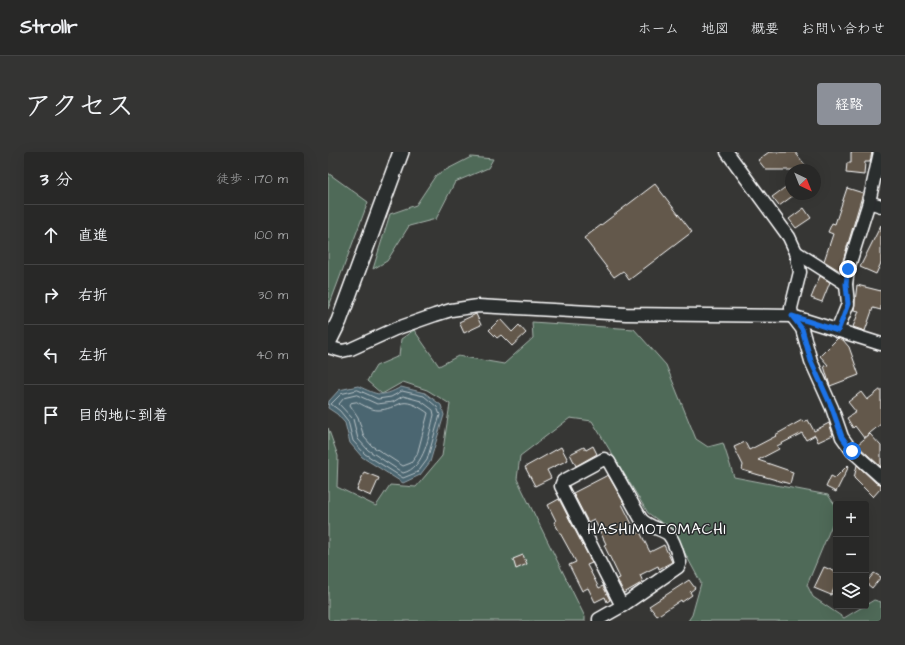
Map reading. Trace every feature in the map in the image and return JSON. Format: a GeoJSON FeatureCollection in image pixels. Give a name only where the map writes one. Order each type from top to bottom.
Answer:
{"type":"FeatureCollection","features":[{"type":"Feature","properties":{"kind":"street"},"geometry":{"type":"LineString","coordinates":[[328,343],[339,320],[401,152]]}},
{"type":"Feature","properties":{"kind":"street"},"geometry":{"type":"LineString","coordinates":[[727,152],[790,237],[796,252],[800,272],[791,308],[792,316],[802,329],[811,361],[832,408],[842,437],[852,451],[881,477]]}},
{"type":"Feature","properties":{"kind":"street"},"geometry":{"type":"LineString","coordinates":[[838,331],[848,304],[846,284],[848,269],[869,202],[880,152]]}},
{"type":"Feature","properties":{"kind":"street"},"geometry":{"type":"LineString","coordinates":[[869,202],[881,206]]}},
{"type":"Feature","properties":{"kind":"street"},"geometry":{"type":"LineString","coordinates":[[796,252],[846,284]]}},
{"type":"Feature","properties":{"kind":"street"},"geometry":{"type":"LineString","coordinates":[[328,347],[342,351],[351,349],[395,329],[435,314],[478,306],[626,314],[792,316],[881,344]]}},
{"type":"Feature","properties":{"kind":"street"},"geometry":{"type":"LineString","coordinates":[[599,621],[599,619],[622,606],[678,567],[680,562],[673,542],[668,534],[646,524],[641,519],[609,462],[604,459],[563,481],[561,486],[622,606]]}},
{"type":"Feature","properties":{"kind":"green space"},"geometry":{"type":"Polygon","coordinates":[[[471,157],[493,159],[488,168],[455,182],[436,219],[409,226],[387,261],[373,269],[390,214],[416,205],[436,175],[471,157]]]}},
{"type":"Feature","properties":{"kind":"green space"},"geometry":{"type":"Polygon","coordinates":[[[328,173],[368,202],[328,309],[328,173]]]}},
{"type":"Feature","properties":{"kind":"green space"},"geometry":{"type":"Polygon","coordinates":[[[532,322],[634,329],[666,365],[696,439],[708,447],[723,443],[734,477],[828,495],[833,502],[833,522],[807,585],[813,597],[844,618],[859,609],[869,609],[869,603],[874,600],[881,602],[881,621],[688,621],[692,615],[701,583],[673,531],[648,513],[592,421],[570,418],[520,456],[517,479],[585,617],[585,621],[328,621],[328,428],[338,456],[337,487],[376,506],[390,485],[416,487],[442,456],[450,404],[427,390],[403,382],[382,394],[367,381],[376,366],[399,356],[401,339],[414,330],[439,366],[458,356],[504,364],[533,338],[532,322]]]}},
{"type":"Feature","properties":{"kind":"water"},"geometry":{"type":"Polygon","coordinates":[[[358,386],[370,392],[380,394],[389,393],[401,387],[425,393],[441,405],[444,415],[430,462],[420,475],[403,483],[362,457],[350,443],[345,423],[337,414],[328,408],[329,401],[339,390],[358,386]]]}},
{"type":"Feature","properties":{"kind":"building"},"geometry":{"type":"Polygon","coordinates":[[[769,152],[795,152],[804,164],[785,164],[785,170],[766,170],[758,160],[769,152]]]}},
{"type":"Feature","properties":{"kind":"building"},"geometry":{"type":"Polygon","coordinates":[[[851,152],[872,152],[870,162],[865,162],[864,175],[846,173],[847,163],[851,163],[851,152]]]}},
{"type":"Feature","properties":{"kind":"building"},"geometry":{"type":"Polygon","coordinates":[[[655,184],[692,232],[629,280],[623,271],[614,277],[584,238],[655,184]]]}},
{"type":"Feature","properties":{"kind":"building"},"geometry":{"type":"Polygon","coordinates":[[[785,187],[785,200],[787,200],[779,206],[772,197],[785,187]]]}},
{"type":"Feature","properties":{"kind":"building"},"geometry":{"type":"Polygon","coordinates":[[[847,188],[863,193],[840,271],[824,261],[833,234],[828,232],[832,223],[835,224],[847,188]]]}},
{"type":"Feature","properties":{"kind":"building"},"geometry":{"type":"Polygon","coordinates":[[[804,208],[811,218],[796,228],[789,219],[804,208]]]}},
{"type":"Feature","properties":{"kind":"building"},"geometry":{"type":"Polygon","coordinates":[[[881,225],[881,263],[876,274],[860,267],[881,225]]]}},
{"type":"Feature","properties":{"kind":"building"},"geometry":{"type":"Polygon","coordinates":[[[820,276],[830,282],[822,302],[811,298],[820,276]]]}},
{"type":"Feature","properties":{"kind":"building"},"geometry":{"type":"Polygon","coordinates":[[[857,285],[881,291],[881,310],[873,308],[865,331],[853,327],[859,311],[854,310],[857,285]]]}},
{"type":"Feature","properties":{"kind":"building"},"geometry":{"type":"Polygon","coordinates":[[[476,314],[481,325],[464,333],[459,322],[476,314]]]}},
{"type":"Feature","properties":{"kind":"building"},"geometry":{"type":"Polygon","coordinates":[[[500,319],[512,332],[519,325],[526,333],[512,346],[501,335],[497,338],[489,330],[500,319]]]}},
{"type":"Feature","properties":{"kind":"building"},"geometry":{"type":"Polygon","coordinates":[[[838,338],[843,340],[849,347],[859,375],[830,386],[824,366],[828,365],[820,356],[838,338]]]}},
{"type":"Feature","properties":{"kind":"building"},"geometry":{"type":"Polygon","coordinates":[[[881,389],[881,424],[864,438],[855,426],[853,428],[847,418],[856,412],[848,402],[861,392],[867,400],[881,389]]]}},
{"type":"Feature","properties":{"kind":"building"},"geometry":{"type":"Polygon","coordinates":[[[802,420],[803,422],[808,420],[814,431],[829,423],[833,435],[818,442],[815,435],[806,440],[802,433],[777,446],[779,449],[758,460],[793,472],[790,484],[742,470],[743,465],[734,447],[745,442],[749,450],[802,420]]]}},
{"type":"Feature","properties":{"kind":"building"},"geometry":{"type":"Polygon","coordinates":[[[870,434],[881,446],[881,467],[857,445],[870,434]]]}},
{"type":"Feature","properties":{"kind":"building"},"geometry":{"type":"Polygon","coordinates":[[[593,446],[597,454],[576,466],[570,454],[584,447],[586,450],[593,446]]]}},
{"type":"Feature","properties":{"kind":"building"},"geometry":{"type":"Polygon","coordinates":[[[561,447],[568,460],[547,470],[551,478],[535,486],[525,467],[561,447]]]}},
{"type":"Feature","properties":{"kind":"building"},"geometry":{"type":"Polygon","coordinates":[[[848,465],[849,466],[836,492],[826,487],[831,476],[835,478],[848,465]]]}},
{"type":"Feature","properties":{"kind":"building"},"geometry":{"type":"Polygon","coordinates":[[[857,465],[876,483],[881,484],[881,488],[873,497],[854,478],[857,465]]]}},
{"type":"Feature","properties":{"kind":"building"},"geometry":{"type":"Polygon","coordinates":[[[364,472],[379,478],[371,496],[357,490],[364,472]]]}},
{"type":"Feature","properties":{"kind":"building"},"geometry":{"type":"Polygon","coordinates":[[[608,475],[624,503],[622,504],[637,534],[640,532],[650,552],[664,545],[672,562],[659,569],[658,566],[640,575],[643,582],[624,593],[617,579],[620,578],[604,545],[606,544],[594,519],[588,522],[573,493],[608,475]]]}},
{"type":"Feature","properties":{"kind":"building"},"geometry":{"type":"Polygon","coordinates":[[[559,499],[592,563],[587,565],[599,588],[603,586],[610,600],[607,602],[605,597],[595,602],[588,588],[582,591],[569,565],[576,562],[554,522],[556,521],[548,505],[559,499]]]}},
{"type":"Feature","properties":{"kind":"building"},"geometry":{"type":"Polygon","coordinates":[[[523,555],[527,564],[516,569],[513,559],[523,555]]]}},
{"type":"Feature","properties":{"kind":"building"},"geometry":{"type":"Polygon","coordinates":[[[824,567],[833,571],[833,591],[831,595],[814,588],[824,567]]]}},
{"type":"Feature","properties":{"kind":"building"},"geometry":{"type":"Polygon","coordinates":[[[874,573],[881,577],[872,588],[869,586],[869,579],[874,573]]]}},
{"type":"Feature","properties":{"kind":"building"},"geometry":{"type":"Polygon","coordinates":[[[689,580],[695,588],[690,592],[692,595],[682,602],[681,600],[657,616],[649,606],[689,580]]]}},
{"type":"Feature","properties":{"kind":"district","name":"HASHIMOTOMACHI"},"geometry":{"type":"Point","coordinates":[657,529]}},
{"type":"Feature","properties":{"kind":"route"},"geometry":{"type":"LineString","coordinates":[[848,269],[846,284],[848,304],[838,331],[792,316],[802,329],[811,361],[832,408],[842,437],[852,451]]}}]}
